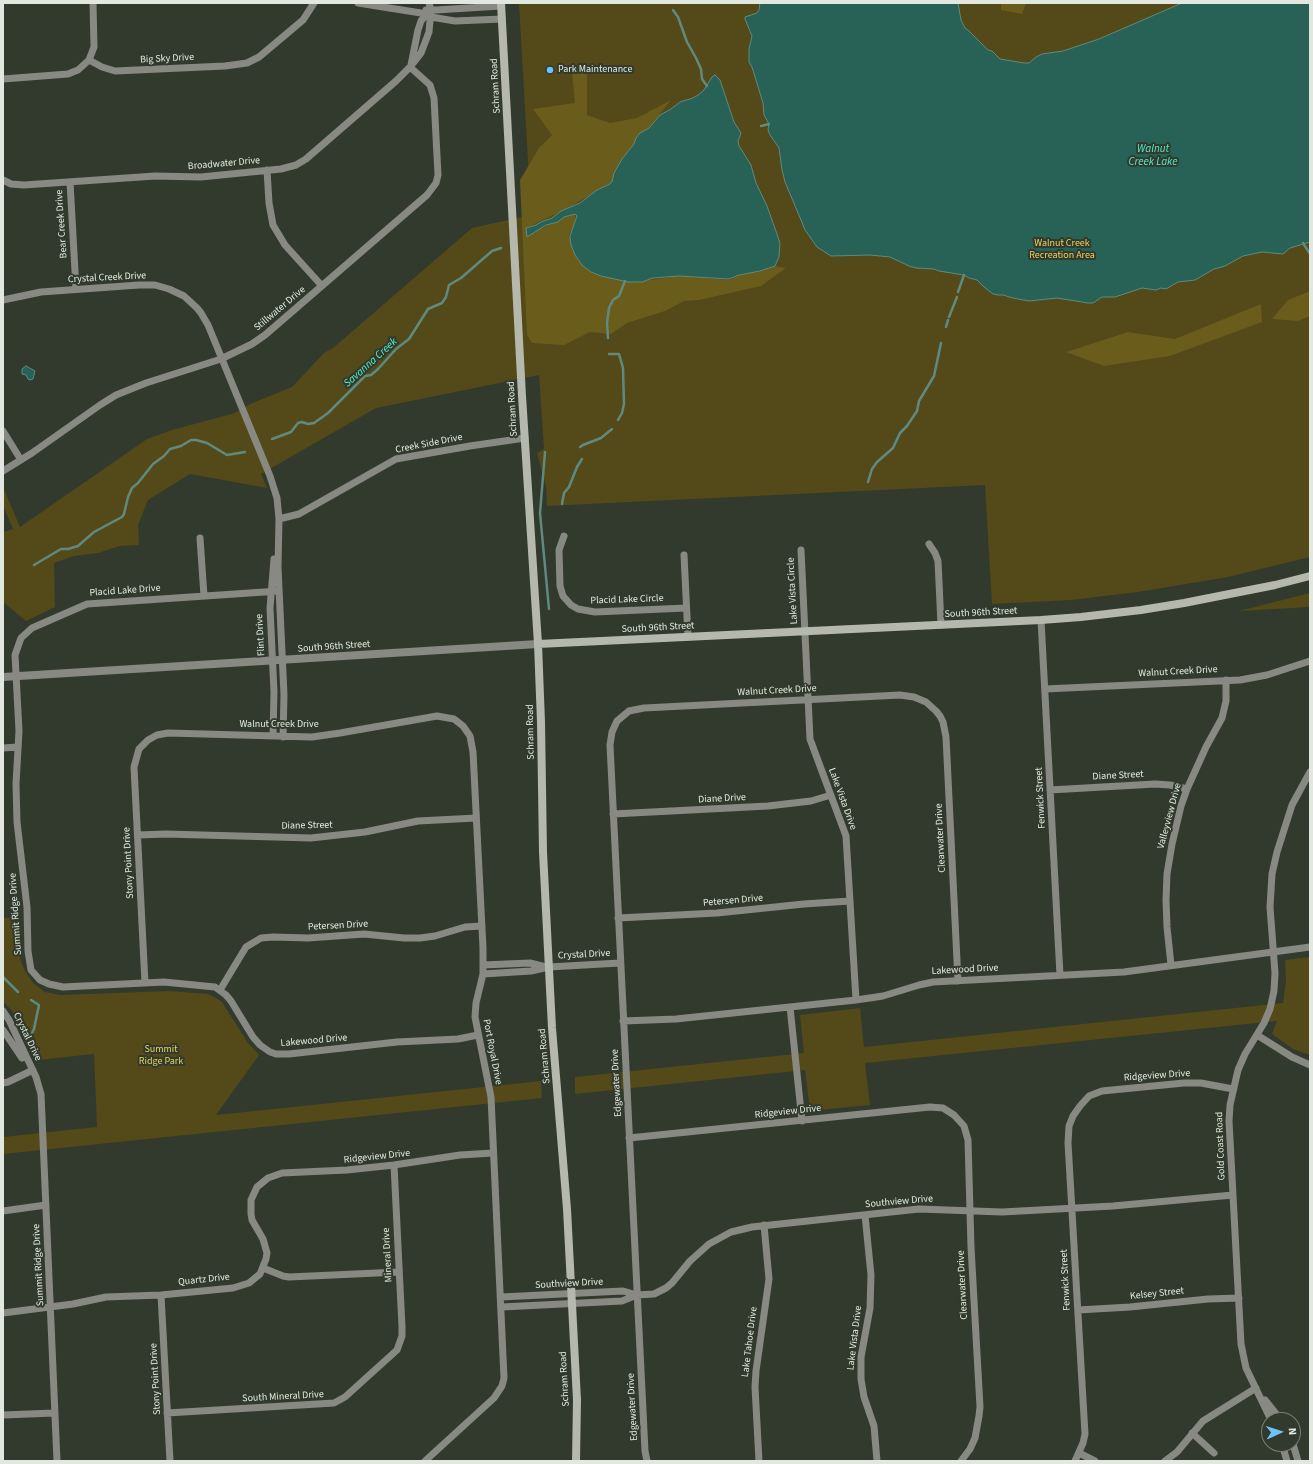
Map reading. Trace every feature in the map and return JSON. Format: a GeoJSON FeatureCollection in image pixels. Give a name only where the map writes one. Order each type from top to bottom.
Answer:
{"type":"FeatureCollection","features":[{"type":"Feature","properties":{"kind":"main road","name":"Schram Road"},"geometry":{"type":"LineString","coordinates":[[501,5],[538,644],[543,852],[552,1028],[563,1149],[577,1400],[576,1461]]}},
{"type":"Feature","properties":{"kind":"main road","name":"South 96th Street"},"geometry":{"type":"LineString","coordinates":[[538,644],[1041,620],[1110,614],[1177,605],[1275,585],[1310,576]]}},
{"type":"Feature","properties":{"kind":"street"},"geometry":{"type":"LineString","coordinates":[[3,79],[68,74],[78,70],[89,60],[94,46],[93,3]]}},
{"type":"Feature","properties":{"kind":"street","name":"Big Sky Drive"},"geometry":{"type":"LineString","coordinates":[[89,60],[108,70],[120,71],[225,66],[247,63],[259,57],[303,20],[314,3]]}},
{"type":"Feature","properties":{"kind":"street"},"geometry":{"type":"LineString","coordinates":[[358,3],[427,11],[501,5]]}},
{"type":"Feature","properties":{"kind":"street"},"geometry":{"type":"LineString","coordinates":[[427,11],[455,21],[502,19]]}},
{"type":"Feature","properties":{"kind":"street"},"geometry":{"type":"LineString","coordinates":[[410,67],[418,30],[427,11]]}},
{"type":"Feature","properties":{"kind":"street","name":"Broadwater Drive"},"geometry":{"type":"LineString","coordinates":[[3,180],[11,184],[24,185],[155,176],[206,177],[290,167],[299,164],[396,81],[421,54],[429,32],[427,11]]}},
{"type":"Feature","properties":{"kind":"street","name":"Stillwater Drive"},"geometry":{"type":"LineString","coordinates":[[3,471],[100,405],[116,396],[146,383],[221,359],[252,344],[265,335],[427,195],[436,183],[438,167],[434,98],[430,86],[410,67]]}},
{"type":"Feature","properties":{"kind":"street"},"geometry":{"type":"LineString","coordinates":[[267,170],[269,204],[274,225],[285,245],[322,286]]}},
{"type":"Feature","properties":{"kind":"street","name":"Bear Creek Drive"},"geometry":{"type":"LineString","coordinates":[[70,182],[76,289]]}},
{"type":"Feature","properties":{"kind":"street","name":"Crystal Creek Drive"},"geometry":{"type":"LineString","coordinates":[[3,300],[40,292],[76,289],[146,285],[164,287],[177,292],[191,302],[201,313],[208,325],[221,359]]}},
{"type":"Feature","properties":{"kind":"street","name":"Flint Drive"},"geometry":{"type":"LineString","coordinates":[[221,359],[274,486],[278,508],[279,591],[284,695],[283,737]]}},
{"type":"Feature","properties":{"kind":"street"},"geometry":{"type":"LineString","coordinates":[[3,431],[21,460]]}},
{"type":"Feature","properties":{"kind":"street","name":"Creek Side Drive"},"geometry":{"type":"LineString","coordinates":[[278,519],[299,514],[396,459],[525,438]]}},
{"type":"Feature","properties":{"kind":"street","name":"Flint Drive"},"geometry":{"type":"LineString","coordinates":[[273,736],[275,711],[270,592],[278,534]]}},
{"type":"Feature","properties":{"kind":"street","name":"Placid Lake Circle"},"geometry":{"type":"LineString","coordinates":[[564,536],[559,550],[560,586],[563,596],[578,609],[595,612],[686,608]]}},
{"type":"Feature","properties":{"kind":"street"},"geometry":{"type":"LineString","coordinates":[[200,538],[204,596]]}},
{"type":"Feature","properties":{"kind":"street"},"geometry":{"type":"LineString","coordinates":[[929,544],[938,561],[941,625]]}},
{"type":"Feature","properties":{"kind":"street","name":"Lake Vista Circle"},"geometry":{"type":"LineString","coordinates":[[801,550],[805,631]]}},
{"type":"Feature","properties":{"kind":"street"},"geometry":{"type":"LineString","coordinates":[[684,556],[688,637]]}},
{"type":"Feature","properties":{"kind":"street","name":"Placid Lake Drive"},"geometry":{"type":"LineString","coordinates":[[17,676],[15,656],[21,638],[32,628],[86,604],[279,591]]}},
{"type":"Feature","properties":{"kind":"street","name":"Fenwick Street"},"geometry":{"type":"LineString","coordinates":[[1041,620],[1060,975]]}},
{"type":"Feature","properties":{"kind":"street","name":"Lake Vista Drive"},"geometry":{"type":"LineString","coordinates":[[805,631],[810,739],[846,836],[856,1000]]}},
{"type":"Feature","properties":{"kind":"street","name":"South 96th Street"},"geometry":{"type":"LineString","coordinates":[[3,677],[538,644]]}},
{"type":"Feature","properties":{"kind":"street","name":"Walnut Creek Drive"},"geometry":{"type":"LineString","coordinates":[[1045,689],[1240,680],[1267,675],[1310,661]]}},
{"type":"Feature","properties":{"kind":"street","name":"Summit Ridge Drive"},"geometry":{"type":"LineString","coordinates":[[17,676],[19,724],[16,784],[17,822],[27,908],[28,951],[32,970],[40,980],[63,988],[145,983]]}},
{"type":"Feature","properties":{"kind":"street","name":"Valleyview Drive"},"geometry":{"type":"LineString","coordinates":[[1171,966],[1167,927],[1167,874],[1172,844],[1181,806],[1187,789],[1206,746],[1222,718],[1226,700],[1226,680]]}},
{"type":"Feature","properties":{"kind":"street","name":"Walnut Creek Drive"},"geometry":{"type":"LineString","coordinates":[[629,712],[644,708],[900,695],[914,697],[926,702]]}},
{"type":"Feature","properties":{"kind":"street","name":"Clearwater Drive"},"geometry":{"type":"LineString","coordinates":[[926,702],[940,716],[943,722],[946,737],[958,981]]}},
{"type":"Feature","properties":{"kind":"street","name":"Edgewater Drive"},"geometry":{"type":"LineString","coordinates":[[629,712],[617,721],[610,738],[620,963],[645,1451],[647,1461]]}},
{"type":"Feature","properties":{"kind":"street","name":"Walnut Creek Drive"},"geometry":{"type":"LineString","coordinates":[[143,745],[152,738],[162,734],[299,737],[325,735],[437,716],[454,719],[463,726]]}},
{"type":"Feature","properties":{"kind":"street","name":"Port Royal Drive"},"geometry":{"type":"LineString","coordinates":[[425,1461],[494,1398],[502,1386],[504,1371],[502,1307],[490,1098],[478,1036],[475,1010],[483,974],[483,965],[472,748],[470,736],[463,726]]}},
{"type":"Feature","properties":{"kind":"street","name":"Stony Point Drive"},"geometry":{"type":"LineString","coordinates":[[143,745],[137,754],[134,768],[145,983]]}},
{"type":"Feature","properties":{"kind":"street"},"geometry":{"type":"LineString","coordinates":[[3,748],[18,747]]}},
{"type":"Feature","properties":{"kind":"street","name":"Gold Coast Road"},"geometry":{"type":"LineString","coordinates":[[1268,1412],[1246,1368],[1242,1356],[1229,1121],[1230,1106],[1238,1070],[1245,1054],[1264,1023],[1270,1009],[1274,991],[1270,907],[1272,874],[1284,827],[1292,805],[1310,772]]}},
{"type":"Feature","properties":{"kind":"street","name":"Diane Street"},"geometry":{"type":"LineString","coordinates":[[1050,790],[1155,784],[1170,785],[1187,789]]}},
{"type":"Feature","properties":{"kind":"street","name":"Diane Drive"},"geometry":{"type":"LineString","coordinates":[[613,814],[768,806],[811,801],[831,795]]}},
{"type":"Feature","properties":{"kind":"street","name":"Diane Street"},"geometry":{"type":"LineString","coordinates":[[138,835],[166,834],[311,838],[365,832],[418,821],[476,818]]}},
{"type":"Feature","properties":{"kind":"street","name":"Petersen Drive"},"geometry":{"type":"LineString","coordinates":[[618,918],[705,914],[804,904],[850,902]]}},
{"type":"Feature","properties":{"kind":"street","name":"Petersen Drive"},"geometry":{"type":"LineString","coordinates":[[220,990],[246,947],[261,938],[314,938],[364,934],[420,938],[435,936],[465,928],[482,926]]}},
{"type":"Feature","properties":{"kind":"street","name":"Lakewood Drive"},"geometry":{"type":"LineString","coordinates":[[623,1021],[676,1019],[856,1000],[887,995],[926,983],[1124,972],[1310,947]]}},
{"type":"Feature","properties":{"kind":"street","name":"Crystal Drive"},"geometry":{"type":"LineString","coordinates":[[483,965],[530,963],[549,967]]}},
{"type":"Feature","properties":{"kind":"street","name":"Crystal Drive"},"geometry":{"type":"LineString","coordinates":[[483,974],[531,971],[549,967],[620,963]]}},
{"type":"Feature","properties":{"kind":"street"},"geometry":{"type":"LineString","coordinates":[[145,983],[172,982],[208,986],[220,990]]}},
{"type":"Feature","properties":{"kind":"street","name":"Lakewood Drive"},"geometry":{"type":"LineString","coordinates":[[220,990],[232,1002],[253,1037],[260,1045],[276,1054],[397,1042],[478,1036]]}},
{"type":"Feature","properties":{"kind":"street"},"geometry":{"type":"LineString","coordinates":[[790,1007],[802,1121]]}},
{"type":"Feature","properties":{"kind":"street","name":"Crystal Drive"},"geometry":{"type":"LineString","coordinates":[[3,1011],[9,1020],[33,1070]]}},
{"type":"Feature","properties":{"kind":"street","name":"Crystal Drive"},"geometry":{"type":"LineString","coordinates":[[3,1030],[33,1070]]}},
{"type":"Feature","properties":{"kind":"street"},"geometry":{"type":"LineString","coordinates":[[1257,1035],[1292,1057],[1310,1065]]}},
{"type":"Feature","properties":{"kind":"street"},"geometry":{"type":"LineString","coordinates":[[3,1083],[33,1070]]}},
{"type":"Feature","properties":{"kind":"street","name":"Summit Ridge Drive"},"geometry":{"type":"LineString","coordinates":[[33,1070],[39,1086],[42,1103],[57,1461]]}},
{"type":"Feature","properties":{"kind":"street","name":"Ridgeview Drive"},"geometry":{"type":"LineString","coordinates":[[1084,1101],[1090,1096],[1102,1091],[1184,1082],[1201,1083],[1233,1090]]}},
{"type":"Feature","properties":{"kind":"street","name":"Fenwick Street"},"geometry":{"type":"LineString","coordinates":[[1075,1461],[1079,1454],[1085,1434],[1068,1143],[1069,1126],[1073,1116],[1084,1101]]}},
{"type":"Feature","properties":{"kind":"street","name":"Ridgeview Drive"},"geometry":{"type":"LineString","coordinates":[[629,1138],[930,1107],[949,1110]]}},
{"type":"Feature","properties":{"kind":"street","name":"Clearwater Drive"},"geometry":{"type":"LineString","coordinates":[[949,1110],[960,1120],[967,1132],[968,1140],[971,1247],[979,1412],[975,1438],[962,1461]]}},
{"type":"Feature","properties":{"kind":"street","name":"Ridgeview Drive"},"geometry":{"type":"LineString","coordinates":[[263,1268],[266,1259],[266,1246],[252,1220],[250,1207],[254,1193],[263,1181],[274,1175],[326,1172],[394,1165],[460,1155],[493,1153]]}},
{"type":"Feature","properties":{"kind":"street","name":"Mineral Drive"},"geometry":{"type":"LineString","coordinates":[[394,1165],[402,1327],[400,1344]]}},
{"type":"Feature","properties":{"kind":"street","name":"Southview Drive"},"geometry":{"type":"LineString","coordinates":[[502,1307],[622,1301],[638,1295],[654,1294],[666,1288],[696,1255],[720,1238],[738,1230],[764,1225],[919,1209],[1002,1212],[1233,1195]]}},
{"type":"Feature","properties":{"kind":"street"},"geometry":{"type":"LineString","coordinates":[[3,1211],[46,1205]]}},
{"type":"Feature","properties":{"kind":"street","name":"Lake Vista Drive"},"geometry":{"type":"LineString","coordinates":[[865,1215],[871,1281],[870,1308],[861,1356],[861,1379],[864,1397],[874,1426],[877,1461]]}},
{"type":"Feature","properties":{"kind":"street","name":"Lake Tahoe Drive"},"geometry":{"type":"LineString","coordinates":[[759,1461],[755,1394],[756,1371],[769,1279],[764,1225]]}},
{"type":"Feature","properties":{"kind":"street"},"geometry":{"type":"LineString","coordinates":[[263,1268],[289,1277],[399,1272]]}},
{"type":"Feature","properties":{"kind":"street","name":"Quartz Drive"},"geometry":{"type":"LineString","coordinates":[[3,1313],[73,1304],[106,1297],[161,1295],[242,1286],[256,1279],[263,1268]]}},
{"type":"Feature","properties":{"kind":"street","name":"Southview Drive"},"geometry":{"type":"LineString","coordinates":[[501,1297],[623,1291],[638,1295]]}},
{"type":"Feature","properties":{"kind":"street","name":"Stony Point Drive"},"geometry":{"type":"LineString","coordinates":[[161,1295],[170,1461]]}},
{"type":"Feature","properties":{"kind":"street","name":"Kelsey Street"},"geometry":{"type":"LineString","coordinates":[[1078,1310],[1130,1307],[1208,1299],[1239,1298]]}},
{"type":"Feature","properties":{"kind":"street","name":"South Mineral Drive"},"geometry":{"type":"LineString","coordinates":[[167,1413],[334,1404],[357,1387],[392,1355],[400,1344]]}},
{"type":"Feature","properties":{"kind":"street"},"geometry":{"type":"LineString","coordinates":[[1165,1461],[1177,1452],[1203,1421],[1256,1388]]}},
{"type":"Feature","properties":{"kind":"street","name":"Gold Coast Road"},"geometry":{"type":"LineString","coordinates":[[1256,1388],[1275,1412]]}},
{"type":"Feature","properties":{"kind":"street"},"geometry":{"type":"LineString","coordinates":[[3,1415],[55,1413]]}},
{"type":"Feature","properties":{"kind":"street"},"geometry":{"type":"LineString","coordinates":[[1192,1433],[1214,1453]]}},
{"type":"Feature","properties":{"kind":"street"},"geometry":{"type":"LineString","coordinates":[[1079,1454],[1095,1461]]}},
{"type":"Feature","properties":{"kind":"green space","name":"Walnut Creek Recreation Area"},"geometry":{"type":"Polygon","coordinates":[[[519,3],[1310,3],[1310,557],[1228,577],[1138,592],[1071,600],[992,604],[985,485],[547,506],[546,486],[537,453],[544,449],[539,375],[376,408],[261,474],[267,488],[190,474],[148,500],[138,525],[139,545],[120,546],[98,553],[74,556],[54,563],[55,607],[26,621],[3,602],[3,532],[13,529],[3,505],[3,487],[20,527],[147,439],[172,430],[235,413],[250,404],[292,387],[324,353],[333,348],[472,228],[531,215],[519,3]]]}},
{"type":"Feature","properties":{"kind":"green space"},"geometry":{"type":"Polygon","coordinates":[[[1310,593],[1310,607],[1239,611],[1310,593]]]}},
{"type":"Feature","properties":{"kind":"green space","name":"Summit Ridge Park"},"geometry":{"type":"Polygon","coordinates":[[[18,917],[20,957],[22,964],[33,983],[45,992],[60,995],[169,991],[208,994],[222,1002],[248,1043],[259,1055],[216,1115],[541,1081],[542,1098],[3,1154],[3,1137],[97,1127],[94,1054],[38,1060],[26,1044],[13,1012],[3,1001],[3,918],[18,917]]]}},
{"type":"Feature","properties":{"kind":"green space"},"geometry":{"type":"Polygon","coordinates":[[[1310,957],[1310,1055],[1293,1049],[1272,1034],[1277,1021],[865,1063],[870,1105],[810,1111],[805,1070],[575,1094],[575,1077],[804,1053],[800,1015],[860,1008],[864,1047],[1283,1003],[1286,981],[1285,960],[1310,957]]]}},
{"type":"Feature","properties":{"kind":"shaded area"},"geometry":{"type":"Polygon","coordinates":[[[1001,3],[1026,3],[1022,14],[1001,10],[1001,3]]]}},
{"type":"Feature","properties":{"kind":"shaded area"},"geometry":{"type":"Polygon","coordinates":[[[571,62],[587,71],[587,115],[610,123],[637,118],[671,100],[619,165],[612,182],[568,208],[526,228],[527,236],[564,217],[575,214],[576,221],[569,235],[575,253],[637,282],[679,276],[730,280],[739,275],[758,272],[775,266],[786,268],[761,286],[699,300],[684,301],[665,311],[627,323],[611,334],[590,332],[564,345],[532,343],[527,335],[520,180],[539,148],[552,135],[533,109],[575,103],[571,62]]]}},
{"type":"Feature","properties":{"kind":"shaded area"},"geometry":{"type":"Polygon","coordinates":[[[1310,291],[1310,316],[1298,321],[1272,319],[1288,300],[1310,291]]]}},
{"type":"Feature","properties":{"kind":"shaded area"},"geometry":{"type":"Polygon","coordinates":[[[1261,304],[1262,322],[1170,356],[1104,366],[1066,352],[1128,332],[1175,339],[1261,304]]]}},
{"type":"Feature","properties":{"kind":"water","name":"Walnut Creek Lake"},"geometry":{"type":"Polygon","coordinates":[[[760,3],[958,3],[961,20],[965,28],[988,50],[992,51],[1000,59],[1029,63],[1042,54],[1063,51],[1099,39],[1182,3],[1310,3],[1310,242],[1290,248],[1283,254],[1262,252],[1243,256],[1225,266],[1214,269],[1195,280],[1178,282],[1166,289],[1161,288],[1156,290],[1142,288],[1115,297],[1102,297],[1093,303],[1057,298],[1029,301],[993,294],[977,280],[964,275],[934,269],[916,268],[890,257],[870,255],[831,256],[817,247],[805,230],[785,182],[779,148],[768,130],[769,124],[764,115],[763,103],[752,67],[749,62],[749,49],[752,36],[745,19],[745,17],[757,13],[760,3]]]}},
{"type":"Feature","properties":{"kind":"water"},"geometry":{"type":"Polygon","coordinates":[[[715,75],[720,80],[734,122],[741,133],[738,141],[739,146],[751,165],[756,183],[767,206],[780,243],[779,257],[775,266],[729,279],[679,276],[653,278],[642,282],[628,282],[601,276],[591,272],[582,265],[575,255],[571,245],[570,236],[577,216],[575,214],[564,217],[558,222],[546,225],[527,237],[526,228],[552,218],[561,211],[580,203],[597,190],[612,182],[614,173],[622,159],[634,144],[640,133],[649,128],[660,115],[680,102],[698,95],[704,90],[712,77],[715,75]]]}},
{"type":"Feature","properties":{"kind":"water"},"geometry":{"type":"Polygon","coordinates":[[[26,366],[35,371],[33,379],[30,380],[26,375],[22,374],[22,369],[26,366]]]}},
{"type":"Feature","properties":{"kind":"waterway"},"geometry":{"type":"LineString","coordinates":[[673,10],[678,17],[687,42],[701,69],[702,79],[707,86]]}},
{"type":"Feature","properties":{"kind":"waterway"},"geometry":{"type":"LineString","coordinates":[[761,126],[769,124]]}},
{"type":"Feature","properties":{"kind":"waterway"},"geometry":{"type":"LineString","coordinates":[[1303,243],[1310,254]]}},
{"type":"Feature","properties":{"kind":"waterway","name":"Savanna Creek"},"geometry":{"type":"LineString","coordinates":[[272,439],[291,432],[298,423],[314,423],[328,413],[365,376],[371,375],[396,349],[409,339],[428,309],[442,303],[446,297],[449,285],[461,278],[492,251],[501,248]]}},
{"type":"Feature","properties":{"kind":"waterway"},"geometry":{"type":"LineString","coordinates":[[958,292],[964,275]]}},
{"type":"Feature","properties":{"kind":"waterway"},"geometry":{"type":"LineString","coordinates":[[608,338],[607,323],[609,308],[613,300],[619,296],[625,281]]}},
{"type":"Feature","properties":{"kind":"waterway"},"geometry":{"type":"LineString","coordinates":[[949,317],[957,297]]}},
{"type":"Feature","properties":{"kind":"waterway"},"geometry":{"type":"LineString","coordinates":[[946,327],[948,320]]}},
{"type":"Feature","properties":{"kind":"waterway"},"geometry":{"type":"LineString","coordinates":[[868,482],[872,469],[877,462],[893,448],[900,433],[907,426],[917,411],[919,401],[934,376],[941,343]]}},
{"type":"Feature","properties":{"kind":"waterway"},"geometry":{"type":"LineString","coordinates":[[609,354],[619,354],[623,368],[624,404],[622,413],[618,420]]}},
{"type":"Feature","properties":{"kind":"waterway"},"geometry":{"type":"LineString","coordinates":[[580,447],[601,438],[612,429]]}},
{"type":"Feature","properties":{"kind":"waterway","name":"Savanna Creek"},"geometry":{"type":"LineString","coordinates":[[34,565],[61,549],[68,549],[78,546],[94,532],[122,517],[132,488],[138,483],[153,464],[164,456],[170,449],[181,446],[191,440],[196,440],[207,443],[227,455],[245,452]]}},
{"type":"Feature","properties":{"kind":"waterway"},"geometry":{"type":"LineString","coordinates":[[545,452],[540,513],[549,609]]}},
{"type":"Feature","properties":{"kind":"waterway"},"geometry":{"type":"LineString","coordinates":[[562,504],[564,493],[569,487],[582,459]]}},
{"type":"Feature","properties":{"kind":"waterway"},"geometry":{"type":"LineString","coordinates":[[3,977],[18,992]]}},
{"type":"Feature","properties":{"kind":"waterway"},"geometry":{"type":"LineString","coordinates":[[31,1000],[39,1005],[34,1029],[31,1035]]}},
{"type":"Feature","properties":{"kind":"place","name":"Park Maintenance"},"geometry":{"type":"Point","coordinates":[550,70]}}]}
